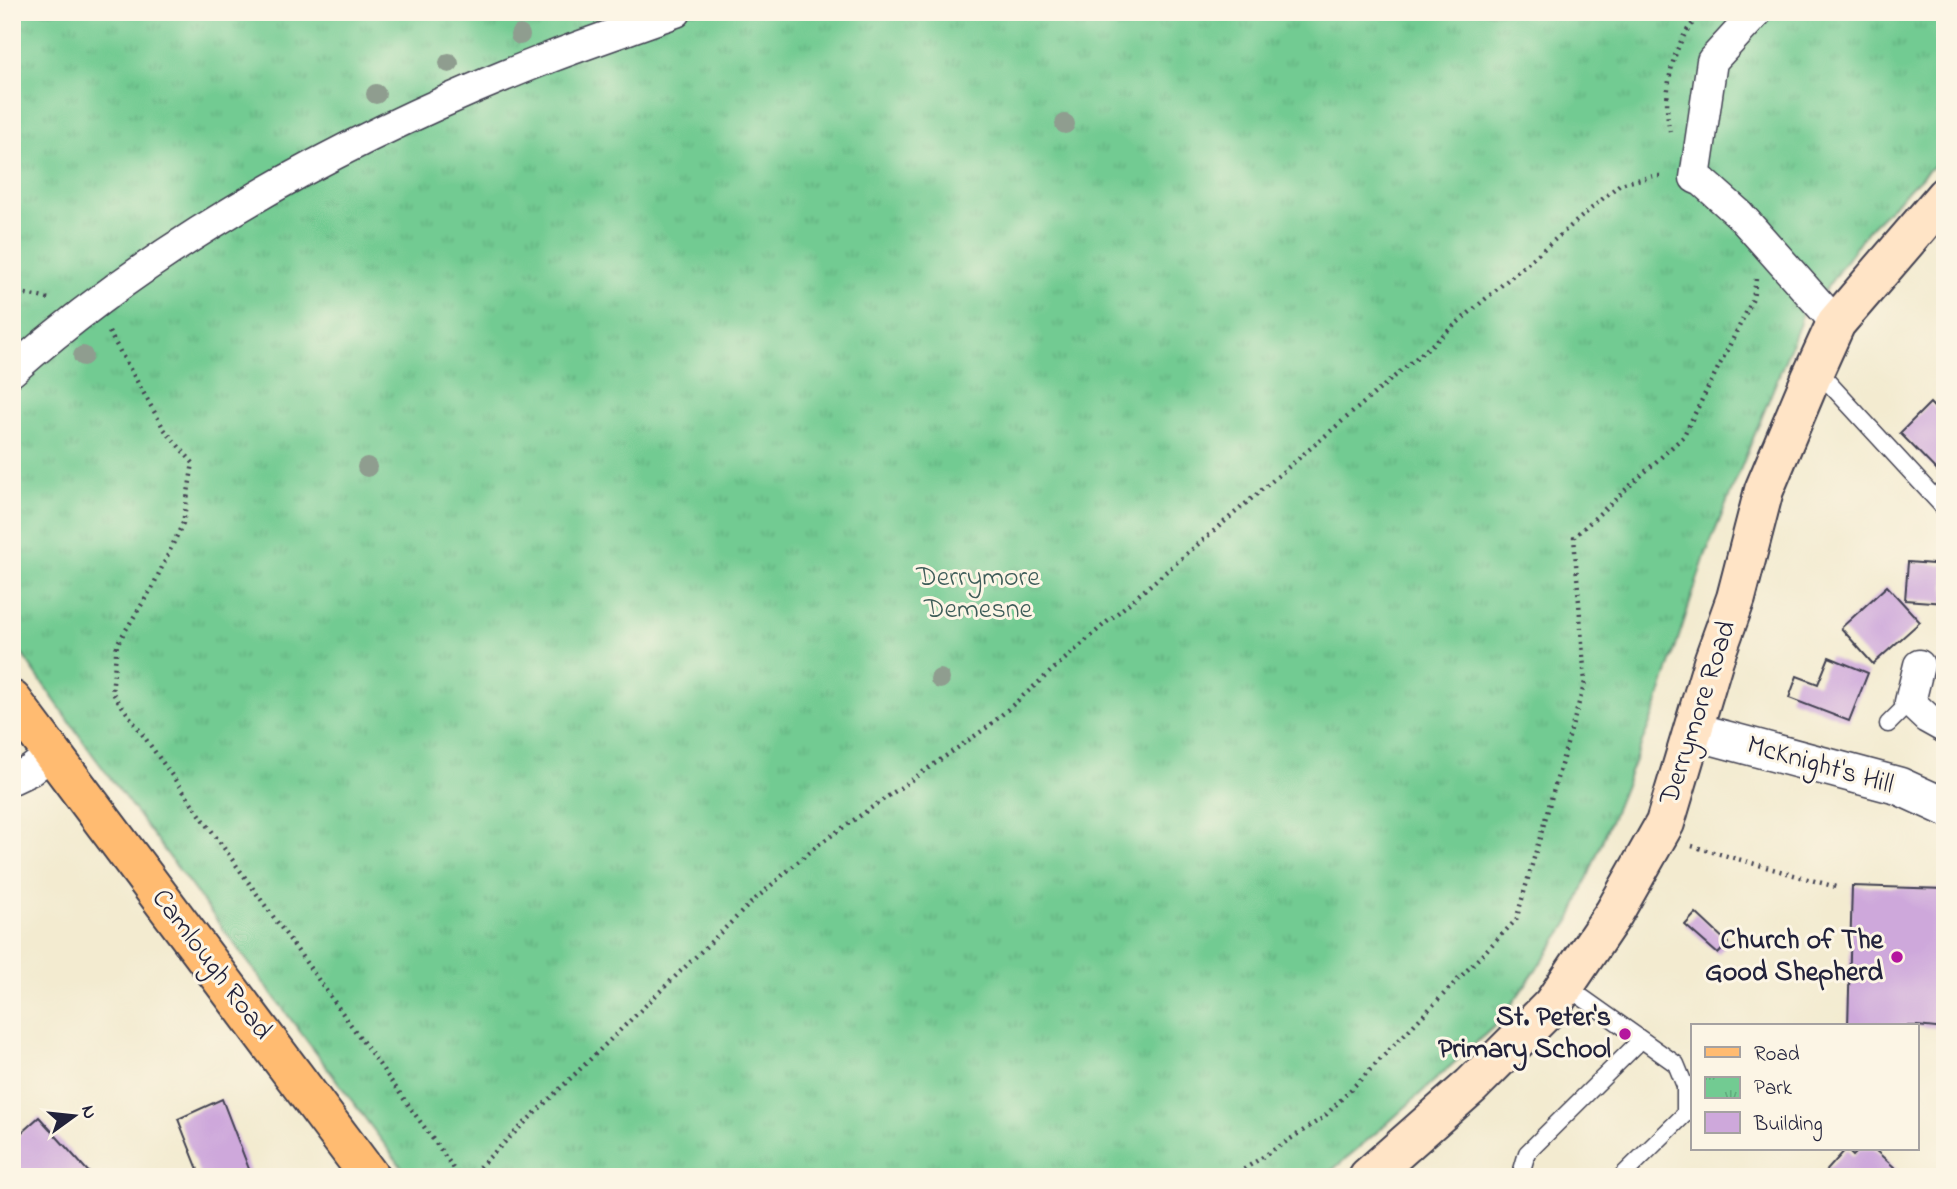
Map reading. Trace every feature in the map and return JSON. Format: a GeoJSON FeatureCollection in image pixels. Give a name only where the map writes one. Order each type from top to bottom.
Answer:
{"type":"FeatureCollection","features":[{"type":"Feature","properties":{"kind":"main road","name":"Derrymore Road"},"geometry":{"type":"LineString","coordinates":[[1368,1177],[1471,1086],[1552,1005],[1614,913],[1662,828],[1714,659],[1736,598],[1764,490],[1812,374],[1836,323],[1945,196]]}},
{"type":"Feature","properties":{"kind":"main road","name":"Camlough Road"},"geometry":{"type":"LineString","coordinates":[[12,700],[370,1177]]}},
{"type":"Feature","properties":{"kind":"street"},"geometry":{"type":"LineString","coordinates":[[12,371],[48,340],[153,263],[228,214],[387,129],[550,58],[676,12]]}},
{"type":"Feature","properties":{"kind":"street"},"geometry":{"type":"LineString","coordinates":[[1757,12],[1712,61],[1695,178],[1702,181],[1739,214],[1836,323]]}},
{"type":"Feature","properties":{"kind":"street"},"geometry":{"type":"LineString","coordinates":[[1919,665],[1910,702],[1927,718],[1945,728]]}},
{"type":"Feature","properties":{"kind":"street","name":"McKnight's Hill"},"geometry":{"type":"LineString","coordinates":[[1693,732],[1899,786],[1945,807]]}},
{"type":"Feature","properties":{"kind":"street"},"geometry":{"type":"LineString","coordinates":[[12,779],[32,770],[51,754]]}},
{"type":"Feature","properties":{"kind":"lane"},"geometry":{"type":"LineString","coordinates":[[1812,374],[1827,381],[1945,509]]}},
{"type":"Feature","properties":{"kind":"lane"},"geometry":{"type":"LineString","coordinates":[[1888,724],[1910,702]]}},
{"type":"Feature","properties":{"kind":"lane"},"geometry":{"type":"LineString","coordinates":[[1566,986],[1676,1064],[1685,1086],[1685,1114],[1621,1177]]}},
{"type":"Feature","properties":{"kind":"lane"},"geometry":{"type":"LineString","coordinates":[[1520,1177],[1527,1153],[1641,1040]]}},
{"type":"Feature","properties":{"kind":"path"},"geometry":{"type":"LineString","coordinates":[[469,1177],[752,902],[815,847],[989,726],[1620,184],[1654,176],[1695,178]]}},
{"type":"Feature","properties":{"kind":"path"},"geometry":{"type":"LineString","coordinates":[[1231,1177],[1324,1117],[1516,920],[1585,682],[1574,537],[1683,437],[1753,299],[1756,279],[1745,256],[1762,240]]}},
{"type":"Feature","properties":{"kind":"path"},"geometry":{"type":"LineString","coordinates":[[12,291],[94,306],[164,429],[193,463],[183,523],[152,588],[117,644],[112,692],[460,1177]]}},
{"type":"Feature","properties":{"kind":"path"},"geometry":{"type":"LineString","coordinates":[[1662,828],[1693,846],[1836,887]]}},
{"type":"Feature","properties":{"kind":"green space","name":"Derrymore Demesne"},"geometry":{"type":"Polygon","coordinates":[[[12,12],[1945,12],[1945,154],[1867,231],[1823,293],[1817,290],[1802,310],[1800,323],[1705,556],[1656,708],[1570,921],[1500,1021],[1324,1177],[409,1177],[93,755],[12,640],[12,12]]]}},
{"type":"Feature","properties":{"kind":"building"},"geometry":{"type":"Polygon","coordinates":[[[1930,403],[1945,419],[1945,479],[1900,433],[1930,403]]]}},
{"type":"Feature","properties":{"kind":"building"},"geometry":{"type":"Polygon","coordinates":[[[1908,562],[1945,565],[1945,603],[1905,600],[1908,562]]]}},
{"type":"Feature","properties":{"kind":"building"},"geometry":{"type":"Polygon","coordinates":[[[1887,586],[1920,622],[1873,664],[1841,628],[1887,586]]]}},
{"type":"Feature","properties":{"kind":"building"},"geometry":{"type":"Polygon","coordinates":[[[1829,657],[1868,673],[1849,721],[1789,698],[1797,676],[1818,684],[1829,657]]]}},
{"type":"Feature","properties":{"kind":"building","name":"Church of The Good Shepherd"},"geometry":{"type":"Polygon","coordinates":[[[1852,886],[1945,889],[1945,1029],[1918,1024],[1848,1024],[1852,886]]]}},
{"type":"Feature","properties":{"kind":"building"},"geometry":{"type":"Polygon","coordinates":[[[1696,913],[1728,943],[1718,954],[1685,925],[1696,913]]]}},
{"type":"Feature","properties":{"kind":"building"},"geometry":{"type":"Polygon","coordinates":[[[222,1099],[252,1177],[201,1177],[178,1119],[222,1099]]]}},
{"type":"Feature","properties":{"kind":"building"},"geometry":{"type":"Polygon","coordinates":[[[39,1117],[93,1177],[12,1177],[12,1141],[39,1117]]]}},
{"type":"Feature","properties":{"kind":"building"},"geometry":{"type":"Polygon","coordinates":[[[1845,1150],[1853,1156],[1859,1150],[1875,1150],[1905,1177],[1821,1177],[1845,1150]]]}},
{"type":"Feature","properties":{"kind":"place","name":"Church of The Good Shepherd"},"geometry":{"type":"Point","coordinates":[1897,957]}},
{"type":"Feature","properties":{"kind":"place","name":"St. Peter's Primary School"},"geometry":{"type":"Point","coordinates":[1625,1034]}}]}
